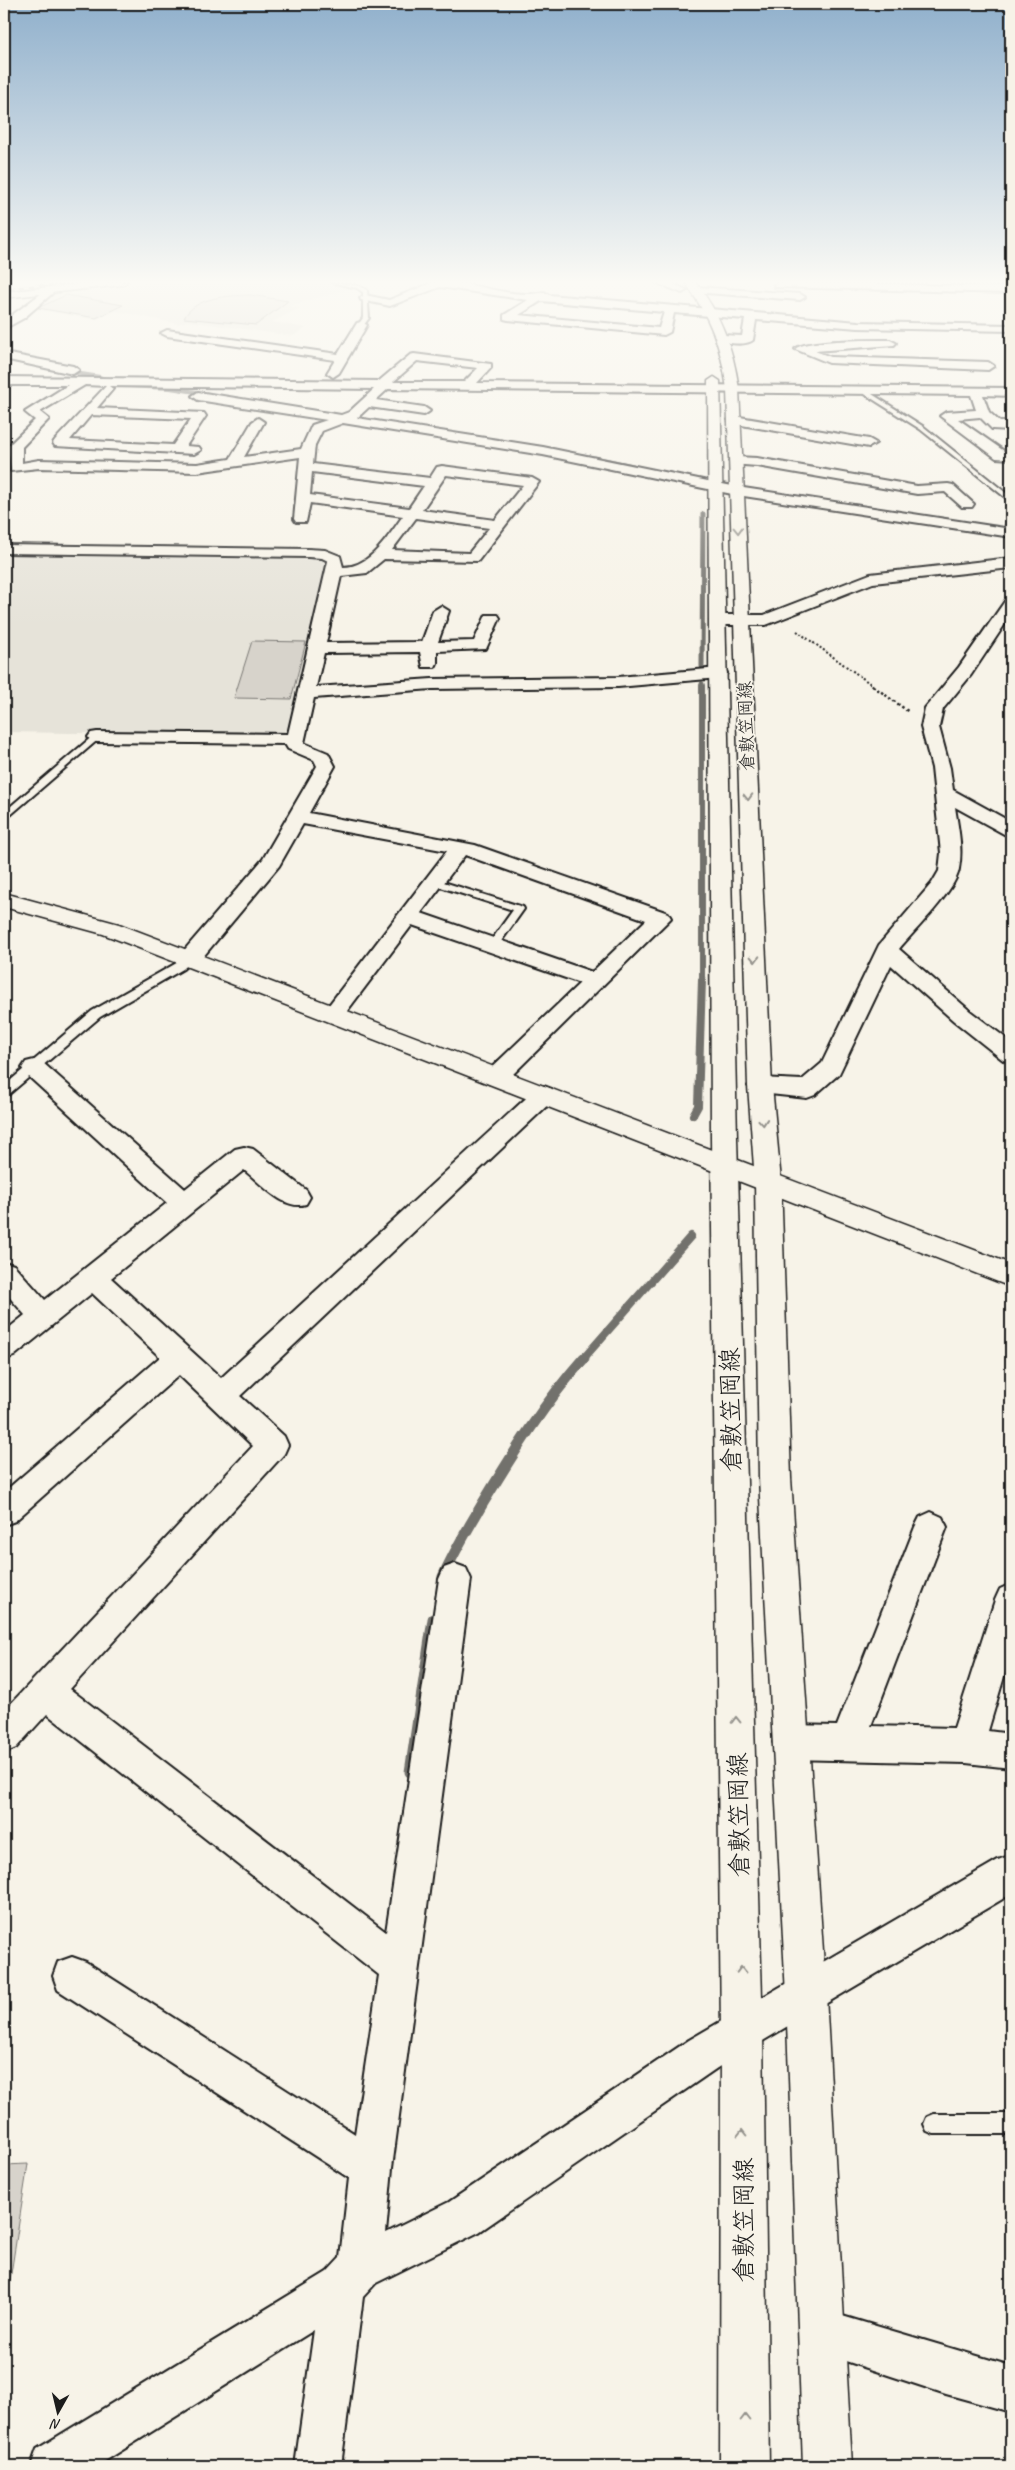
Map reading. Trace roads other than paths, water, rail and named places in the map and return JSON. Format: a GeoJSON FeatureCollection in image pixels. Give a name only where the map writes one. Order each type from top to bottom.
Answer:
{"type":"FeatureCollection","features":[{"type":"Feature","properties":{"kind":"main road","name":"倉敷笠岡線"},"geometry":{"type":"LineString","coordinates":[[724,397],[730,621],[760,1086],[768,1181],[775,1478],[806,1995],[828,2466]]}},
{"type":"Feature","properties":{"kind":"main road","name":"倉敷笠岡線"},"geometry":{"type":"LineString","coordinates":[[726,489],[736,461],[734,420],[727,397]]}},
{"type":"Feature","properties":{"kind":"main road","name":"倉敷笠岡線"},"geometry":{"type":"LineString","coordinates":[[730,621],[719,673],[725,1165],[742,2032],[745,2466]]}},
{"type":"Feature","properties":{"kind":"main road"},"geometry":{"type":"LineString","coordinates":[[4,900],[111,930],[189,959],[1011,1276]]}},
{"type":"Feature","properties":{"kind":"street"},"geometry":{"type":"LineString","coordinates":[[68,397],[30,412],[44,419],[15,446],[10,471],[39,464],[197,468],[308,452]]}},
{"type":"Feature","properties":{"kind":"street"},"geometry":{"type":"LineString","coordinates":[[96,397],[88,411],[60,443],[194,450]]}},
{"type":"Feature","properties":{"kind":"street"},"geometry":{"type":"LineString","coordinates":[[211,397],[543,451],[726,489],[1011,529]]}},
{"type":"Feature","properties":{"kind":"street"},"geometry":{"type":"LineString","coordinates":[[301,519],[308,445],[317,428],[348,418],[373,397]]}},
{"type":"Feature","properties":{"kind":"street"},"geometry":{"type":"LineString","coordinates":[[941,397],[940,402],[960,415]]}},
{"type":"Feature","properties":{"kind":"street"},"geometry":{"type":"LineString","coordinates":[[977,397],[982,410],[997,426],[1011,426]]}},
{"type":"Feature","properties":{"kind":"street"},"geometry":{"type":"LineString","coordinates":[[368,403],[424,411]]}},
{"type":"Feature","properties":{"kind":"street"},"geometry":{"type":"LineString","coordinates":[[1001,408],[946,416],[1001,455],[1011,455]]}},
{"type":"Feature","properties":{"kind":"street"},"geometry":{"type":"LineString","coordinates":[[88,411],[200,416],[177,449]]}},
{"type":"Feature","properties":{"kind":"street"},"geometry":{"type":"LineString","coordinates":[[734,420],[869,443]]}},
{"type":"Feature","properties":{"kind":"street"},"geometry":{"type":"LineString","coordinates":[[240,421],[273,423]]}},
{"type":"Feature","properties":{"kind":"street"},"geometry":{"type":"LineString","coordinates":[[235,462],[258,422]]}},
{"type":"Feature","properties":{"kind":"street"},"geometry":{"type":"LineString","coordinates":[[736,461],[757,462],[917,490],[948,488],[967,504]]}},
{"type":"Feature","properties":{"kind":"street"},"geometry":{"type":"LineString","coordinates":[[307,467],[434,483]]}},
{"type":"Feature","properties":{"kind":"street"},"geometry":{"type":"LineString","coordinates":[[334,571],[356,572],[370,566],[379,554],[412,512],[434,483],[442,470],[532,482],[473,558],[379,554]]}},
{"type":"Feature","properties":{"kind":"street"},"geometry":{"type":"LineString","coordinates":[[303,498],[500,525]]}},
{"type":"Feature","properties":{"kind":"street"},"geometry":{"type":"LineString","coordinates":[[4,549],[325,554],[334,559],[334,571],[294,745],[322,757],[326,766],[272,862],[189,959]]}},
{"type":"Feature","properties":{"kind":"street"},"geometry":{"type":"LineString","coordinates":[[730,621],[766,620],[870,579],[1011,563]]}},
{"type":"Feature","properties":{"kind":"street"},"geometry":{"type":"LineString","coordinates":[[760,1086],[807,1088],[831,1068],[888,950],[931,899],[949,871],[951,853],[941,768],[930,727],[934,708],[965,671],[1011,604]]}},
{"type":"Feature","properties":{"kind":"street"},"geometry":{"type":"LineString","coordinates":[[432,684],[428,647],[441,611]]}},
{"type":"Feature","properties":{"kind":"street"},"geometry":{"type":"LineString","coordinates":[[316,648],[480,646],[492,618]]}},
{"type":"Feature","properties":{"kind":"street"},"geometry":{"type":"LineString","coordinates":[[306,693],[432,684],[618,682],[719,673]]}},
{"type":"Feature","properties":{"kind":"street"},"geometry":{"type":"LineString","coordinates":[[98,737],[295,739]]}},
{"type":"Feature","properties":{"kind":"street"},"geometry":{"type":"LineString","coordinates":[[944,793],[1011,830]]}},
{"type":"Feature","properties":{"kind":"street"},"geometry":{"type":"LineString","coordinates":[[297,817],[460,848],[661,918],[496,1077]]}},
{"type":"Feature","properties":{"kind":"street"},"geometry":{"type":"LineString","coordinates":[[333,1014],[460,848]]}},
{"type":"Feature","properties":{"kind":"street"},"geometry":{"type":"LineString","coordinates":[[408,916],[596,981]]}},
{"type":"Feature","properties":{"kind":"street"},"geometry":{"type":"LineString","coordinates":[[888,950],[962,1016],[1011,1054]]}},
{"type":"Feature","properties":{"kind":"street"},"geometry":{"type":"LineString","coordinates":[[34,1068],[185,1204]]}},
{"type":"Feature","properties":{"kind":"street"},"geometry":{"type":"LineString","coordinates":[[221,1396],[544,1095]]}},
{"type":"Feature","properties":{"kind":"street"},"geometry":{"type":"LineString","coordinates":[[4,1348],[94,1278],[244,1156],[297,1197]]}},
{"type":"Feature","properties":{"kind":"street"},"geometry":{"type":"LineString","coordinates":[[4,1273],[43,1317]]}},
{"type":"Feature","properties":{"kind":"street"},"geometry":{"type":"LineString","coordinates":[[4,1736],[273,1445],[94,1278]]}},
{"type":"Feature","properties":{"kind":"street"},"geometry":{"type":"LineString","coordinates":[[4,1512],[180,1357]]}},
{"type":"Feature","properties":{"kind":"street"},"geometry":{"type":"LineString","coordinates":[[847,1743],[931,1527]]}},
{"type":"Feature","properties":{"kind":"street"},"geometry":{"type":"LineString","coordinates":[[318,2466],[371,2168],[455,1579]]}},
{"type":"Feature","properties":{"kind":"street"},"geometry":{"type":"LineString","coordinates":[[966,1746],[1011,1600]]}},
{"type":"Feature","properties":{"kind":"street"},"geometry":{"type":"LineString","coordinates":[[45,1691],[400,1968]]}},
{"type":"Feature","properties":{"kind":"street"},"geometry":{"type":"LineString","coordinates":[[790,1742],[966,1746],[1011,1751]]}},
{"type":"Feature","properties":{"kind":"street"},"geometry":{"type":"LineString","coordinates":[[54,2466],[351,2278],[464,2217],[703,2054],[1011,1873]]}},
{"type":"Feature","properties":{"kind":"street"},"geometry":{"type":"LineString","coordinates":[[72,1976],[371,2168]]}},
{"type":"Feature","properties":{"kind":"street"},"geometry":{"type":"LineString","coordinates":[[822,2332],[946,2371],[1011,2389]]}},
{"type":"Feature","properties":{"kind":"lane"},"geometry":{"type":"LineString","coordinates":[[873,397],[922,428],[1011,500]]}},
{"type":"Feature","properties":{"kind":"lane"},"geometry":{"type":"LineString","coordinates":[[4,816],[98,737]]}},
{"type":"Feature","properties":{"kind":"lane"},"geometry":{"type":"LineString","coordinates":[[434,882],[518,909],[493,945]]}},
{"type":"Feature","properties":{"kind":"lane"},"geometry":{"type":"LineString","coordinates":[[4,1092],[96,1014],[179,967],[189,959]]}},
{"type":"Feature","properties":{"kind":"lane"},"geometry":{"type":"LineString","coordinates":[[934,2124],[1011,2124]]}},
{"type":"Feature","properties":{"kind":"waterway"},"geometry":{"type":"LineString","coordinates":[[580,455],[601,459]]}},
{"type":"Feature","properties":{"kind":"waterway"},"geometry":{"type":"LineString","coordinates":[[595,458],[633,466]]}},
{"type":"Feature","properties":{"kind":"waterway"},"geometry":{"type":"LineString","coordinates":[[702,666],[703,514]]}},
{"type":"Feature","properties":{"kind":"waterway"},"geometry":{"type":"LineString","coordinates":[[702,684],[702,980]]}},
{"type":"Feature","properties":{"kind":"waterway"},"geometry":{"type":"LineString","coordinates":[[693,1115],[698,1106],[702,980]]}},
{"type":"Feature","properties":{"kind":"waterway"},"geometry":{"type":"LineString","coordinates":[[583,1359],[691,1236]]}},
{"type":"Feature","properties":{"kind":"waterway"},"geometry":{"type":"LineString","coordinates":[[443,1577],[467,1530],[518,1446],[556,1392],[584,1358]]}},
{"type":"Feature","properties":{"kind":"waterway"},"geometry":{"type":"LineString","coordinates":[[410,1772],[433,1619]]}}]}
